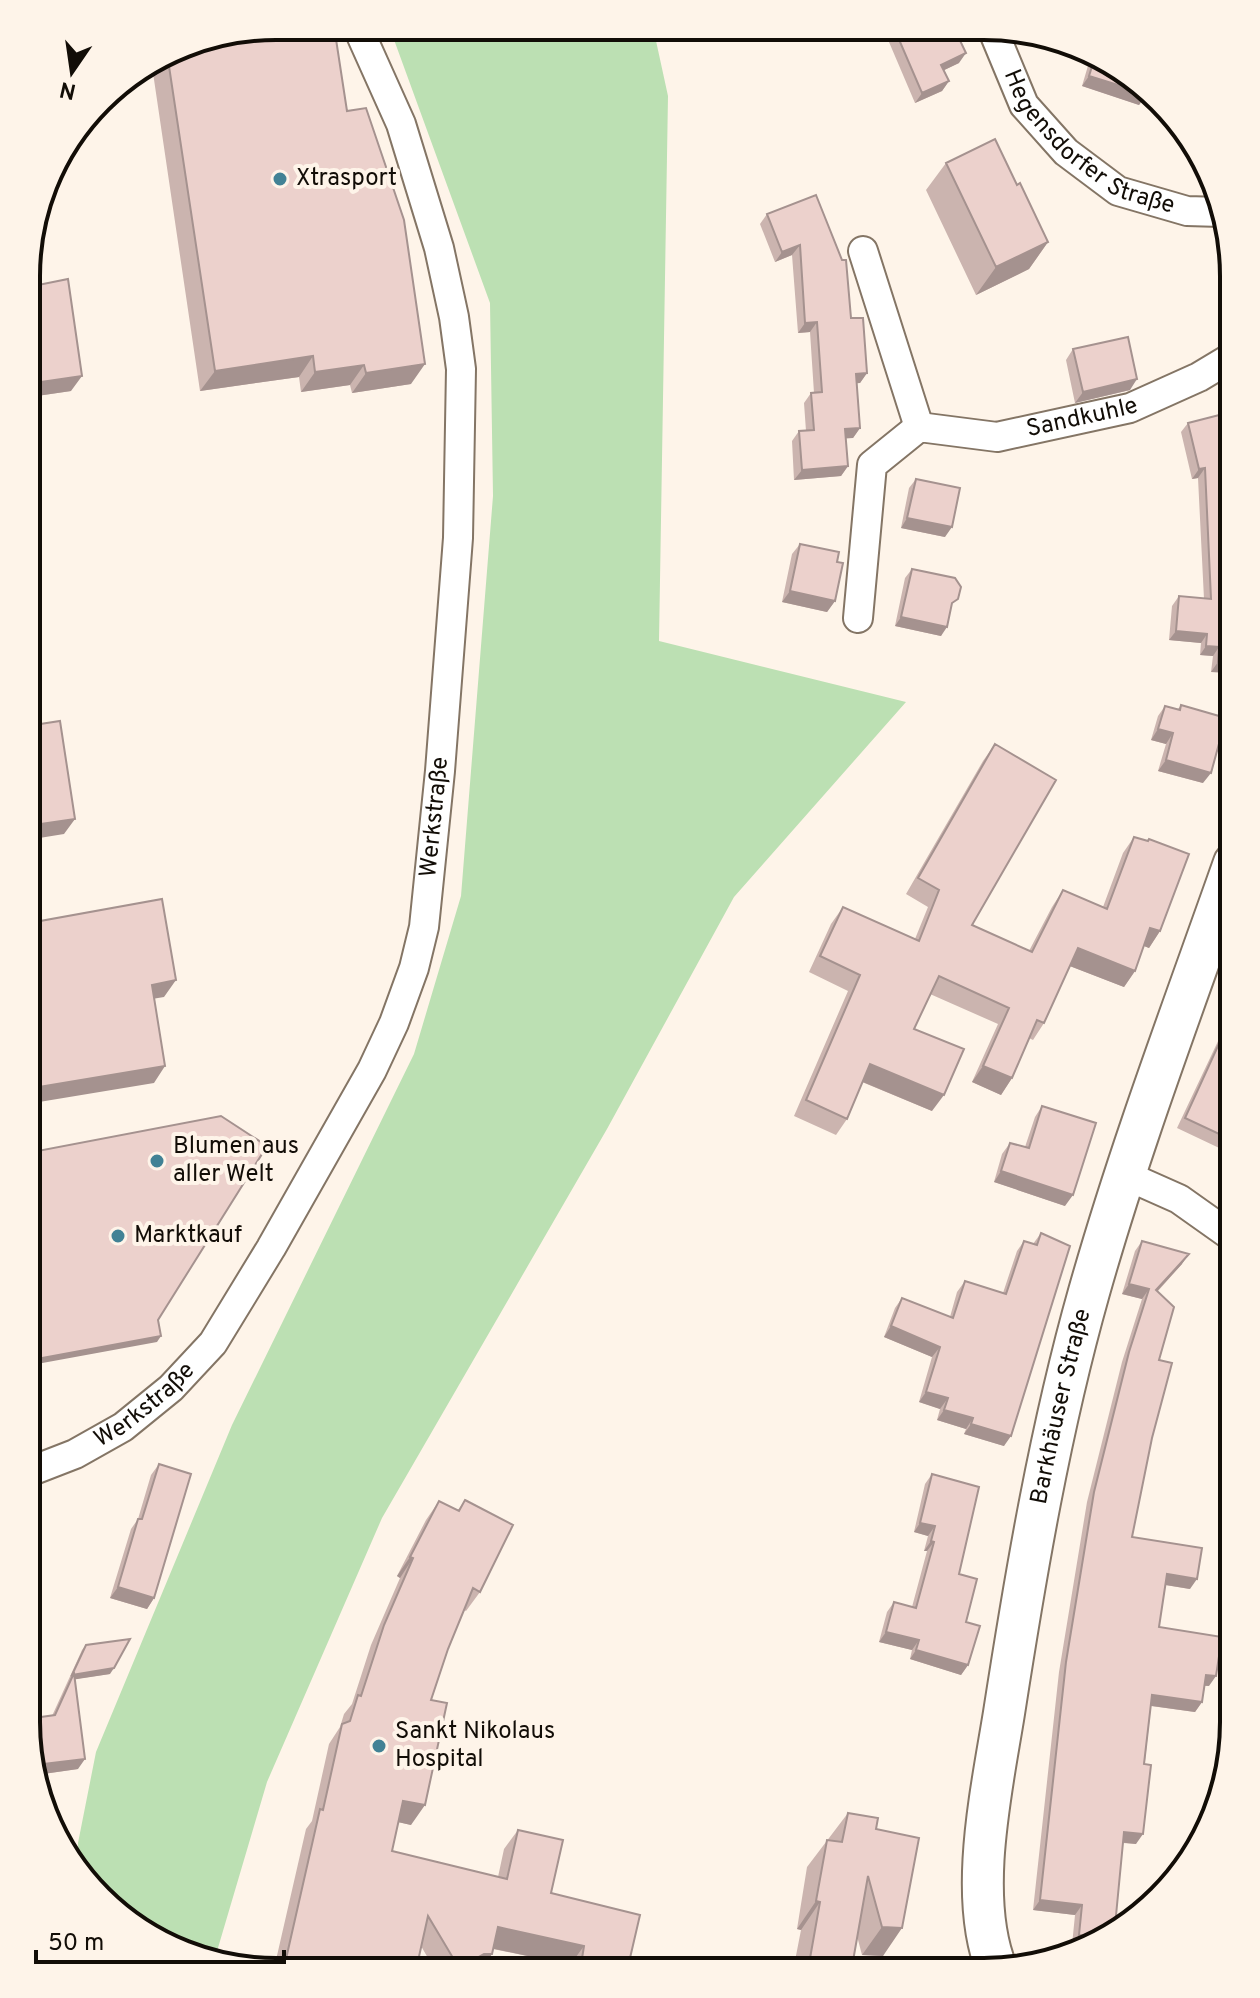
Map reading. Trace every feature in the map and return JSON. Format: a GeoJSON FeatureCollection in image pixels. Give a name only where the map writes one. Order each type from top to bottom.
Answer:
{"type":"FeatureCollection","features":[{"type":"Feature","properties":{"kind":"street","name":"Werkstraße"},"geometry":{"type":"LineString","coordinates":[[40,1468],[75,1454],[123,1427],[171,1388],[213,1343],[372,1070],[399,1010],[424,927],[439,786],[458,538],[461,369],[454,317],[439,248],[401,124],[363,40]]}},
{"type":"Feature","properties":{"kind":"street","name":"Hegensdorfer Straße"},"geometry":{"type":"LineString","coordinates":[[997,41],[1024,105],[1066,152],[1118,191],[1187,211],[1211,212]]}},
{"type":"Feature","properties":{"kind":"street"},"geometry":{"type":"LineString","coordinates":[[858,618],[872,465],[919,427],[863,251]]}},
{"type":"Feature","properties":{"kind":"street","name":"Sandkuhle"},"geometry":{"type":"LineString","coordinates":[[919,427],[997,437],[1130,408],[1220,364]]}},
{"type":"Feature","properties":{"kind":"street","name":"Barkhäuser Straße"},"geometry":{"type":"LineString","coordinates":[[994,1957],[986,1928],[984,1897],[987,1820],[1039,1502],[1089,1293],[1125,1175],[1220,904]]}},
{"type":"Feature","properties":{"kind":"street"},"geometry":{"type":"LineString","coordinates":[[1125,1175],[1179,1199],[1219,1228]]}},
{"type":"Feature","properties":{"kind":"green space"},"geometry":{"type":"Polygon","coordinates":[[[394,40],[656,40],[668,96],[659,641],[906,702],[734,897],[607,1129],[382,1518],[267,1782],[217,1950],[186,1940],[132,1909],[89,1866],[78,1850],[78,1843],[96,1752],[232,1425],[414,1054],[461,896],[493,496],[490,303],[394,40]]]}},
{"type":"Feature","properties":{"kind":"building"},"geometry":{"type":"Polygon","coordinates":[[[336,40],[347,111],[366,108],[404,220],[425,364],[366,373],[364,365],[315,372],[313,356],[215,371],[169,66],[215,48],[245,42],[336,40]]]}},
{"type":"Feature","properties":{"kind":"building"},"geometry":{"type":"Polygon","coordinates":[[[899,40],[960,40],[966,53],[941,65],[949,81],[922,93],[899,40]]]}},
{"type":"Feature","properties":{"kind":"building"},"geometry":{"type":"Polygon","coordinates":[[[1092,67],[1125,87],[1089,76],[1092,67]]]}},
{"type":"Feature","properties":{"kind":"building"},"geometry":{"type":"Polygon","coordinates":[[[995,139],[1048,242],[996,267],[946,163],[995,139]]]}},
{"type":"Feature","properties":{"kind":"building"},"geometry":{"type":"Polygon","coordinates":[[[816,195],[842,260],[846,260],[851,318],[863,318],[867,373],[856,374],[860,428],[845,429],[848,466],[802,470],[799,431],[814,430],[811,393],[822,392],[817,322],[805,323],[800,245],[782,252],[767,214],[816,195]]]}},
{"type":"Feature","properties":{"kind":"building"},"geometry":{"type":"Polygon","coordinates":[[[68,279],[82,376],[41,382],[40,285],[68,279]]]}},
{"type":"Feature","properties":{"kind":"building"},"geometry":{"type":"Polygon","coordinates":[[[1128,337],[1137,379],[1083,392],[1073,349],[1128,337]]]}},
{"type":"Feature","properties":{"kind":"building"},"geometry":{"type":"Polygon","coordinates":[[[1220,415],[1220,662],[1219,647],[1206,646],[1207,634],[1176,631],[1179,596],[1211,599],[1205,468],[1199,469],[1188,423],[1220,415]]]}},
{"type":"Feature","properties":{"kind":"building"},"geometry":{"type":"Polygon","coordinates":[[[916,479],[960,488],[952,527],[907,518],[916,479]]]}},
{"type":"Feature","properties":{"kind":"building"},"geometry":{"type":"Polygon","coordinates":[[[800,544],[839,552],[837,562],[843,563],[835,601],[790,591],[800,544]]]}},
{"type":"Feature","properties":{"kind":"building"},"geometry":{"type":"Polygon","coordinates":[[[912,569],[955,578],[961,587],[958,599],[952,603],[947,627],[901,617],[912,569]]]}},
{"type":"Feature","properties":{"kind":"building"},"geometry":{"type":"Polygon","coordinates":[[[1181,705],[1220,716],[1220,741],[1211,773],[1166,760],[1173,733],[1158,729],[1165,706],[1180,710],[1181,705]]]}},
{"type":"Feature","properties":{"kind":"building"},"geometry":{"type":"Polygon","coordinates":[[[60,721],[75,819],[40,824],[40,724],[60,721]]]}},
{"type":"Feature","properties":{"kind":"building"},"geometry":{"type":"Polygon","coordinates":[[[995,744],[1056,780],[972,925],[1032,952],[1063,890],[1107,909],[1134,837],[1149,839],[1189,854],[1160,931],[1150,928],[1135,971],[1078,948],[1044,1023],[1037,1020],[1012,1078],[983,1066],[1009,1008],[939,976],[914,1029],[964,1049],[944,1095],[870,1064],[847,1119],[806,1100],[860,975],[820,956],[843,907],[919,941],[939,890],[918,878],[995,744]]]}},
{"type":"Feature","properties":{"kind":"building"},"geometry":{"type":"Polygon","coordinates":[[[162,899],[176,980],[152,985],[165,1066],[40,1087],[40,921],[162,899]]]}},
{"type":"Feature","properties":{"kind":"building"},"geometry":{"type":"Polygon","coordinates":[[[1219,1043],[1219,1134],[1185,1118],[1219,1043]]]}},
{"type":"Feature","properties":{"kind":"building"},"geometry":{"type":"Polygon","coordinates":[[[1042,1106],[1096,1123],[1073,1195],[1001,1171],[1010,1143],[1029,1148],[1042,1106]]]}},
{"type":"Feature","properties":{"kind":"building","name":"Marktkauf"},"geometry":{"type":"Polygon","coordinates":[[[221,1116],[267,1146],[158,1320],[161,1336],[40,1358],[40,1151],[221,1116]]]}},
{"type":"Feature","properties":{"kind":"building"},"geometry":{"type":"Polygon","coordinates":[[[1041,1233],[1070,1246],[1011,1436],[971,1424],[973,1418],[944,1410],[948,1398],[926,1392],[940,1347],[891,1326],[902,1298],[953,1318],[965,1281],[1006,1294],[1024,1241],[1037,1245],[1041,1233]]]}},
{"type":"Feature","properties":{"kind":"building"},"geometry":{"type":"Polygon","coordinates":[[[1142,1241],[1189,1254],[1156,1290],[1174,1307],[1159,1360],[1172,1363],[1152,1438],[1132,1537],[1202,1548],[1197,1579],[1167,1574],[1159,1627],[1219,1637],[1219,1656],[1216,1676],[1206,1675],[1202,1702],[1152,1695],[1144,1764],[1151,1765],[1143,1834],[1124,1832],[1116,1917],[1083,1935],[1079,1935],[1082,1905],[1040,1900],[1066,1662],[1094,1492],[1129,1352],[1149,1289],[1129,1284],[1142,1241]]]}},
{"type":"Feature","properties":{"kind":"building"},"geometry":{"type":"Polygon","coordinates":[[[159,1464],[191,1474],[154,1598],[118,1587],[138,1519],[142,1519],[159,1464]]]}},
{"type":"Feature","properties":{"kind":"building"},"geometry":{"type":"Polygon","coordinates":[[[932,1474],[979,1487],[959,1574],[977,1579],[966,1622],[980,1626],[968,1665],[916,1650],[919,1640],[886,1632],[894,1602],[916,1608],[934,1542],[931,1541],[935,1526],[920,1523],[932,1474]]]}},
{"type":"Feature","properties":{"kind":"building","name":"Sankt Nikolaus Hospital"},"geometry":{"type":"Polygon","coordinates":[[[465,1500],[513,1525],[480,1592],[473,1588],[448,1649],[431,1700],[447,1703],[425,1805],[403,1801],[392,1851],[507,1879],[518,1830],[563,1840],[551,1893],[640,1915],[630,1958],[582,1958],[584,1946],[498,1927],[492,1954],[477,1958],[453,1958],[428,1916],[419,1958],[286,1958],[342,1724],[350,1721],[358,1695],[361,1696],[384,1625],[413,1558],[410,1557],[439,1501],[459,1511],[465,1500]]]}},
{"type":"Feature","properties":{"kind":"building"},"geometry":{"type":"Polygon","coordinates":[[[130,1639],[114,1668],[72,1675],[86,1645],[130,1639]]]}},
{"type":"Feature","properties":{"kind":"building"},"geometry":{"type":"Polygon","coordinates":[[[74,1673],[85,1759],[44,1764],[40,1717],[55,1715],[74,1673]]]}},
{"type":"Feature","properties":{"kind":"building"},"geometry":{"type":"Polygon","coordinates":[[[848,1813],[878,1818],[876,1829],[919,1838],[902,1928],[882,1927],[868,1876],[854,1958],[810,1958],[827,1840],[842,1842],[848,1813]]]}},
{"type":"Feature","properties":{"kind":"place","name":"Xtrasport"},"geometry":{"type":"Point","coordinates":[280,179]}},
{"type":"Feature","properties":{"kind":"place","name":"Blumen aus aller Welt"},"geometry":{"type":"Point","coordinates":[157,1161]}},
{"type":"Feature","properties":{"kind":"place","name":"Marktkauf"},"geometry":{"type":"Point","coordinates":[118,1236]}},
{"type":"Feature","properties":{"kind":"place","name":"Sankt Nikolaus Hospital"},"geometry":{"type":"Point","coordinates":[379,1746]}}]}
